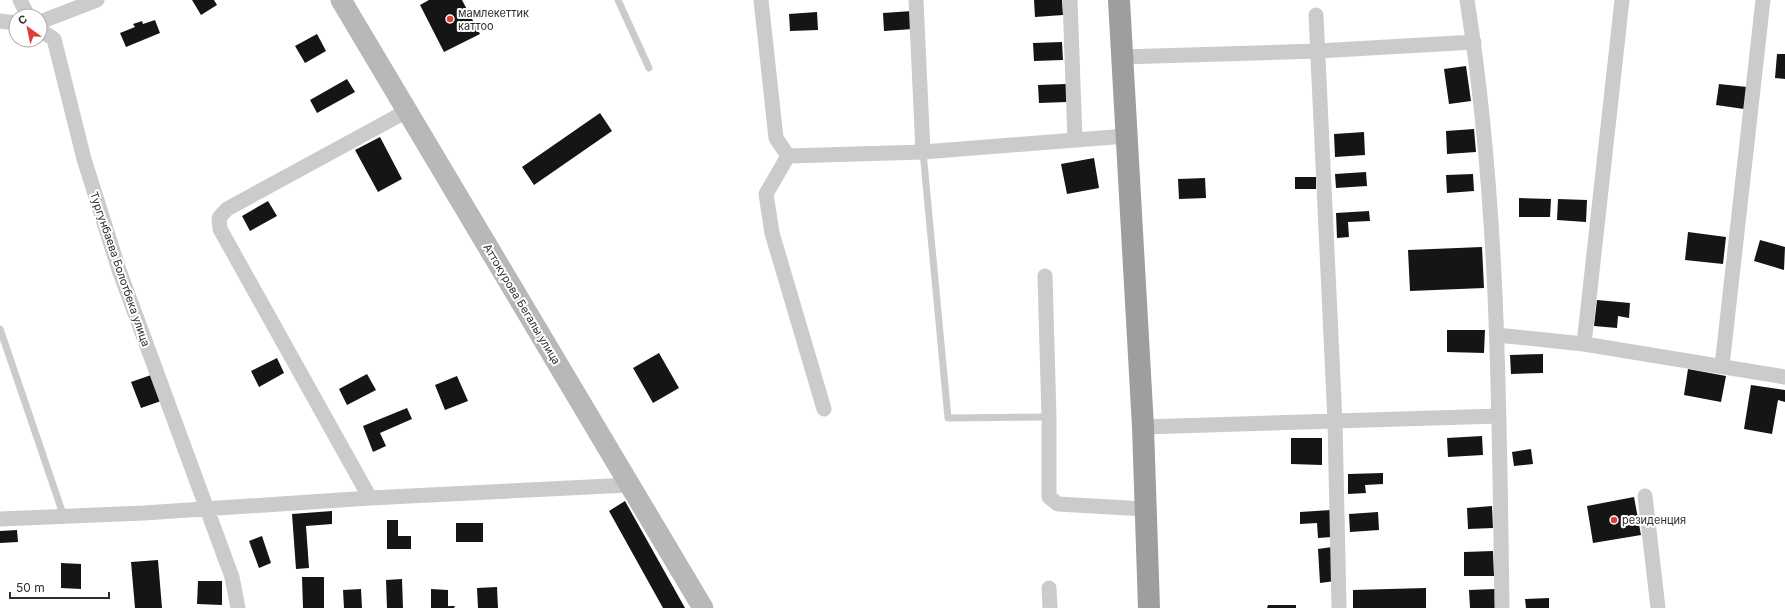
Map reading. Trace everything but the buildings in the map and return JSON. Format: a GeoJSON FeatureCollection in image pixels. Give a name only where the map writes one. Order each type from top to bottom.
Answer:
{"type":"FeatureCollection","features":[{"type":"Feature","properties":{"kind":"highway"},"geometry":{"type":"LineString","coordinates":[[1119,0],[1121,57],[1143,427],[1149,608]]}},
{"type":"Feature","properties":{"kind":"main road","name":"Аттокурова Бегалы улица"},"geometry":{"type":"LineString","coordinates":[[341,0],[703,608]]}},
{"type":"Feature","properties":{"kind":"street"},"geometry":{"type":"LineString","coordinates":[[48,19],[97,0]]}},
{"type":"Feature","properties":{"kind":"street"},"geometry":{"type":"LineString","coordinates":[[761,0],[776,138],[788,156]]}},
{"type":"Feature","properties":{"kind":"street"},"geometry":{"type":"LineString","coordinates":[[916,0],[924,152]]}},
{"type":"Feature","properties":{"kind":"street"},"geometry":{"type":"LineString","coordinates":[[1070,0],[1075,140]]}},
{"type":"Feature","properties":{"kind":"street"},"geometry":{"type":"LineString","coordinates":[[1467,0],[1474,42],[1491,207],[1497,335],[1502,608]]}},
{"type":"Feature","properties":{"kind":"street"},"geometry":{"type":"LineString","coordinates":[[1584,344],[1622,0]]}},
{"type":"Feature","properties":{"kind":"street"},"geometry":{"type":"LineString","coordinates":[[1722,366],[1763,0]]}},
{"type":"Feature","properties":{"kind":"street"},"geometry":{"type":"LineString","coordinates":[[1316,15],[1335,422],[1339,608]]}},
{"type":"Feature","properties":{"kind":"street","name":"Тургунбаева Болотбека улица"},"geometry":{"type":"LineString","coordinates":[[48,35],[54,39],[84,159],[116,263],[232,577],[238,608]]}},
{"type":"Feature","properties":{"kind":"street"},"geometry":{"type":"LineString","coordinates":[[1121,57],[1318,51],[1474,42]]}},
{"type":"Feature","properties":{"kind":"street"},"geometry":{"type":"LineString","coordinates":[[370,498],[220,229],[219,218],[227,209],[407,111]]}},
{"type":"Feature","properties":{"kind":"street"},"geometry":{"type":"LineString","coordinates":[[788,156],[924,152],[1126,136]]}},
{"type":"Feature","properties":{"kind":"street"},"geometry":{"type":"LineString","coordinates":[[788,156],[766,194],[772,233],[824,409]]}},
{"type":"Feature","properties":{"kind":"street"},"geometry":{"type":"LineString","coordinates":[[1045,276],[1049,417],[1049,497],[1058,504],[1145,509]]}},
{"type":"Feature","properties":{"kind":"street"},"geometry":{"type":"LineString","coordinates":[[1497,335],[1584,344],[1785,377]]}},
{"type":"Feature","properties":{"kind":"street"},"geometry":{"type":"LineString","coordinates":[[1143,427],[1499,416]]}},
{"type":"Feature","properties":{"kind":"street"},"geometry":{"type":"LineString","coordinates":[[0,519],[207,510],[370,498],[629,485]]}},
{"type":"Feature","properties":{"kind":"street"},"geometry":{"type":"LineString","coordinates":[[1645,496],[1658,608]]}},
{"type":"Feature","properties":{"kind":"street"},"geometry":{"type":"LineString","coordinates":[[1049,588],[1050,608]]}},
{"type":"Feature","properties":{"kind":"lane"},"geometry":{"type":"LineString","coordinates":[[618,0],[649,68]]}},
{"type":"Feature","properties":{"kind":"lane"},"geometry":{"type":"LineString","coordinates":[[924,152],[948,418],[1049,417]]}},
{"type":"Feature","properties":{"kind":"lane"},"geometry":{"type":"LineString","coordinates":[[0,329],[64,516]]}},
{"type":"Feature","properties":{"kind":"place","name":"мамлекеттик каттоо"},"geometry":{"type":"Point","coordinates":[450,19]}},
{"type":"Feature","properties":{"kind":"place","name":"резиденция"},"geometry":{"type":"Point","coordinates":[1614,520]}}]}
